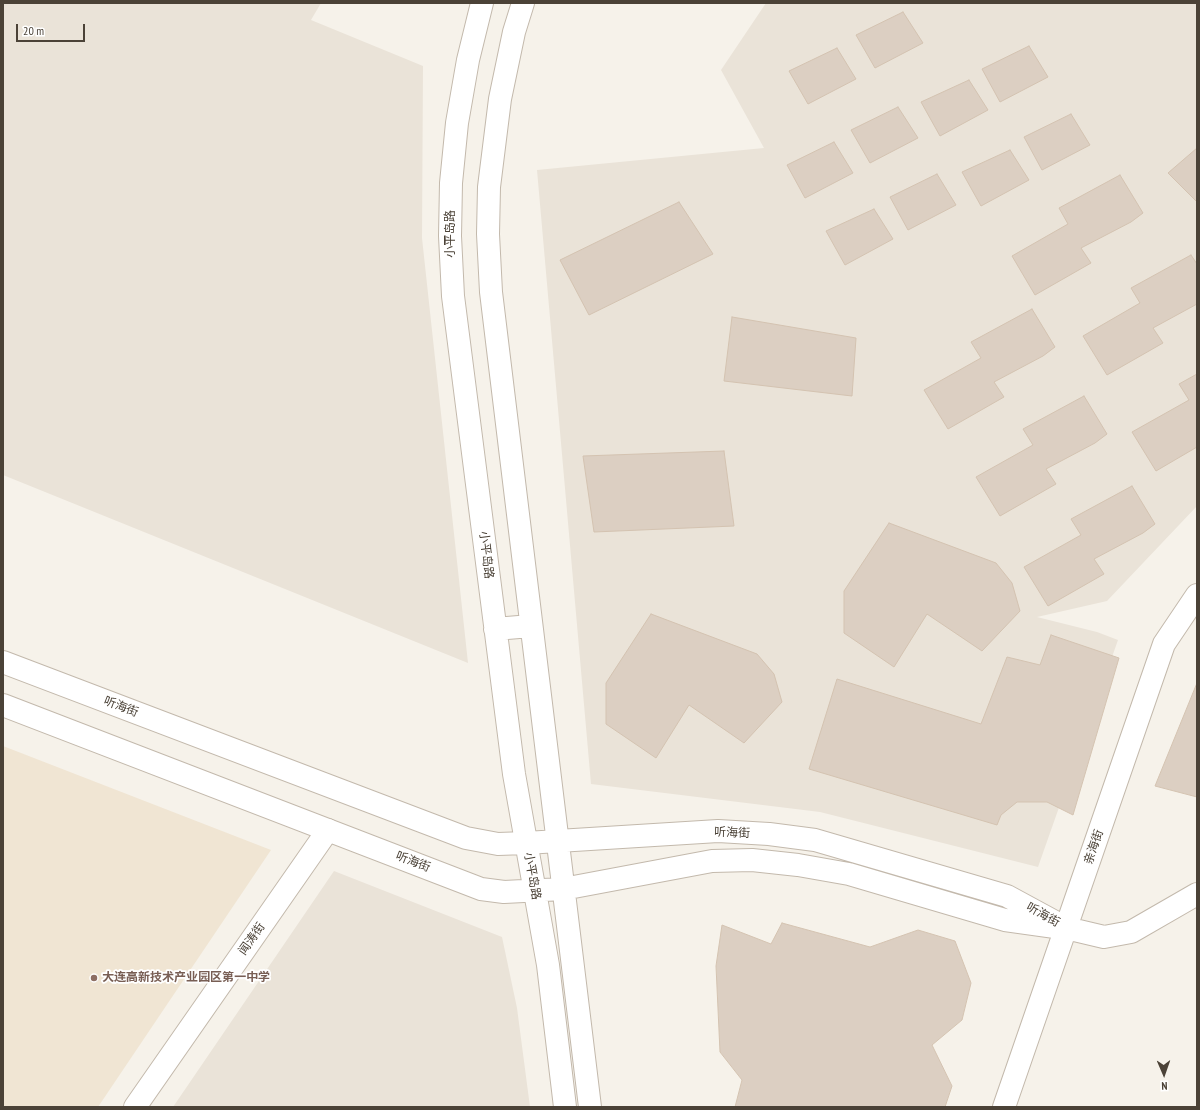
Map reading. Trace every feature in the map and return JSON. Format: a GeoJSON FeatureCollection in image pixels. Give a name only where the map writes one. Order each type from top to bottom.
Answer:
{"type":"FeatureCollection","features":[{"type":"Feature","properties":{"kind":"street","name":"小平岛路"},"geometry":{"type":"LineString","coordinates":[[482,3],[468,60],[457,123],[451,183],[450,236],[453,296],[514,774],[548,965],[565,1107]]}},
{"type":"Feature","properties":{"kind":"street"},"geometry":{"type":"LineString","coordinates":[[523,3],[514,32],[500,99],[489,187],[488,234],[491,292],[590,1107]]}},
{"type":"Feature","properties":{"kind":"street","name":"亲海街"},"geometry":{"type":"LineString","coordinates":[[1004,1107],[1164,644],[1197,594]]}},
{"type":"Feature","properties":{"kind":"street"},"geometry":{"type":"LineString","coordinates":[[495,629],[531,626]]}},
{"type":"Feature","properties":{"kind":"street","name":"听海街"},"geometry":{"type":"LineString","coordinates":[[3,662],[466,838],[498,844],[718,831],[770,834],[815,840],[1007,896],[1066,928]]}},
{"type":"Feature","properties":{"kind":"street","name":"听海街"},"geometry":{"type":"LineString","coordinates":[[3,705],[481,889],[504,892],[563,889],[712,861],[752,860],[798,865],[849,874],[1005,920],[1066,928]]}},
{"type":"Feature","properties":{"kind":"street","name":"闻涛街"},"geometry":{"type":"LineString","coordinates":[[135,1107],[328,830]]}},
{"type":"Feature","properties":{"kind":"street"},"geometry":{"type":"LineString","coordinates":[[1066,928],[1104,937],[1130,932],[1197,894]]}},
{"type":"Feature","properties":{"kind":"shaded area"},"geometry":{"type":"Polygon","coordinates":[[[3,3],[321,3],[311,20],[423,66],[422,238],[468,663],[3,475],[3,3]]]}},
{"type":"Feature","properties":{"kind":"shaded area"},"geometry":{"type":"Polygon","coordinates":[[[766,3],[1197,3],[1197,506],[1107,601],[1037,617],[1097,632],[1118,640],[1038,867],[820,812],[591,784],[537,170],[764,148],[721,70],[766,3]]]}},
{"type":"Feature","properties":{"kind":"shaded area","name":"大连高新技术产业园区第一中学"},"geometry":{"type":"Polygon","coordinates":[[[3,746],[271,850],[98,1107],[3,1107],[3,746]]]}},
{"type":"Feature","properties":{"kind":"shaded area"},"geometry":{"type":"Polygon","coordinates":[[[334,871],[502,937],[517,1008],[530,1107],[173,1107],[334,871]]]}},
{"type":"Feature","properties":{"kind":"building"},"geometry":{"type":"Polygon","coordinates":[[[903,12],[923,43],[875,68],[856,35],[903,12]]]}},
{"type":"Feature","properties":{"kind":"building"},"geometry":{"type":"Polygon","coordinates":[[[1029,46],[1048,77],[1000,102],[982,69],[1029,46]]]}},
{"type":"Feature","properties":{"kind":"building"},"geometry":{"type":"Polygon","coordinates":[[[837,48],[856,79],[808,104],[789,71],[837,48]]]}},
{"type":"Feature","properties":{"kind":"building"},"geometry":{"type":"Polygon","coordinates":[[[969,80],[988,110],[940,136],[921,102],[969,80]]]}},
{"type":"Feature","properties":{"kind":"building"},"geometry":{"type":"Polygon","coordinates":[[[898,107],[918,138],[870,163],[851,130],[898,107]]]}},
{"type":"Feature","properties":{"kind":"building"},"geometry":{"type":"Polygon","coordinates":[[[1071,114],[1090,145],[1042,170],[1024,137],[1071,114]]]}},
{"type":"Feature","properties":{"kind":"building"},"geometry":{"type":"Polygon","coordinates":[[[834,142],[853,173],[805,198],[787,165],[834,142]]]}},
{"type":"Feature","properties":{"kind":"building"},"geometry":{"type":"Polygon","coordinates":[[[1197,148],[1197,202],[1168,173],[1197,148]]]}},
{"type":"Feature","properties":{"kind":"building"},"geometry":{"type":"Polygon","coordinates":[[[1010,150],[1029,180],[981,206],[962,172],[1010,150]]]}},
{"type":"Feature","properties":{"kind":"building"},"geometry":{"type":"Polygon","coordinates":[[[937,174],[956,205],[908,230],[890,197],[937,174]]]}},
{"type":"Feature","properties":{"kind":"building"},"geometry":{"type":"Polygon","coordinates":[[[1120,175],[1143,213],[1131,222],[1081,248],[1091,263],[1035,295],[1012,256],[1068,224],[1059,208],[1120,175]]]}},
{"type":"Feature","properties":{"kind":"building"},"geometry":{"type":"Polygon","coordinates":[[[679,202],[713,254],[589,315],[560,260],[679,202]]]}},
{"type":"Feature","properties":{"kind":"building"},"geometry":{"type":"Polygon","coordinates":[[[874,209],[893,239],[845,265],[826,231],[874,209]]]}},
{"type":"Feature","properties":{"kind":"building"},"geometry":{"type":"Polygon","coordinates":[[[1191,255],[1197,264],[1197,304],[1153,328],[1163,343],[1107,375],[1083,336],[1140,303],[1131,288],[1191,255]]]}},
{"type":"Feature","properties":{"kind":"building"},"geometry":{"type":"Polygon","coordinates":[[[1032,309],[1055,347],[1043,356],[994,382],[1004,397],[948,429],[924,390],[981,358],[971,342],[1032,309]]]}},
{"type":"Feature","properties":{"kind":"building"},"geometry":{"type":"Polygon","coordinates":[[[732,317],[856,338],[852,396],[724,381],[732,317]]]}},
{"type":"Feature","properties":{"kind":"building"},"geometry":{"type":"Polygon","coordinates":[[[1197,374],[1197,447],[1156,471],[1132,432],[1189,400],[1179,384],[1197,374]]]}},
{"type":"Feature","properties":{"kind":"building"},"geometry":{"type":"Polygon","coordinates":[[[1084,396],[1107,434],[1095,443],[1046,469],[1056,484],[1000,516],[976,477],[1033,445],[1023,429],[1084,396]]]}},
{"type":"Feature","properties":{"kind":"building"},"geometry":{"type":"Polygon","coordinates":[[[724,451],[734,526],[594,532],[583,456],[724,451]]]}},
{"type":"Feature","properties":{"kind":"building"},"geometry":{"type":"Polygon","coordinates":[[[1132,486],[1155,524],[1143,533],[1094,559],[1104,574],[1048,606],[1024,567],[1081,535],[1071,519],[1132,486]]]}},
{"type":"Feature","properties":{"kind":"building"},"geometry":{"type":"Polygon","coordinates":[[[889,523],[996,563],[1012,583],[1020,611],[982,651],[927,614],[894,667],[844,633],[844,591],[889,523]]]}},
{"type":"Feature","properties":{"kind":"building"},"geometry":{"type":"Polygon","coordinates":[[[651,614],[757,654],[774,674],[782,702],[744,743],[689,705],[656,758],[606,724],[606,683],[651,614]]]}},
{"type":"Feature","properties":{"kind":"building"},"geometry":{"type":"Polygon","coordinates":[[[1051,635],[1119,658],[1073,815],[1047,802],[1017,802],[1001,815],[997,825],[809,769],[837,679],[981,724],[1007,657],[1040,665],[1051,635]]]}},
{"type":"Feature","properties":{"kind":"building"},"geometry":{"type":"Polygon","coordinates":[[[1197,683],[1197,797],[1155,786],[1197,683]]]}},
{"type":"Feature","properties":{"kind":"building"},"geometry":{"type":"Polygon","coordinates":[[[782,923],[870,947],[918,930],[955,941],[971,983],[962,1020],[932,1045],[952,1086],[945,1107],[735,1107],[742,1080],[720,1052],[716,966],[722,925],[771,944],[782,923]]]}},
{"type":"Feature","properties":{"kind":"place","name":"大连高新技术产业园区第一中学"},"geometry":{"type":"Point","coordinates":[94,978]}}]}
